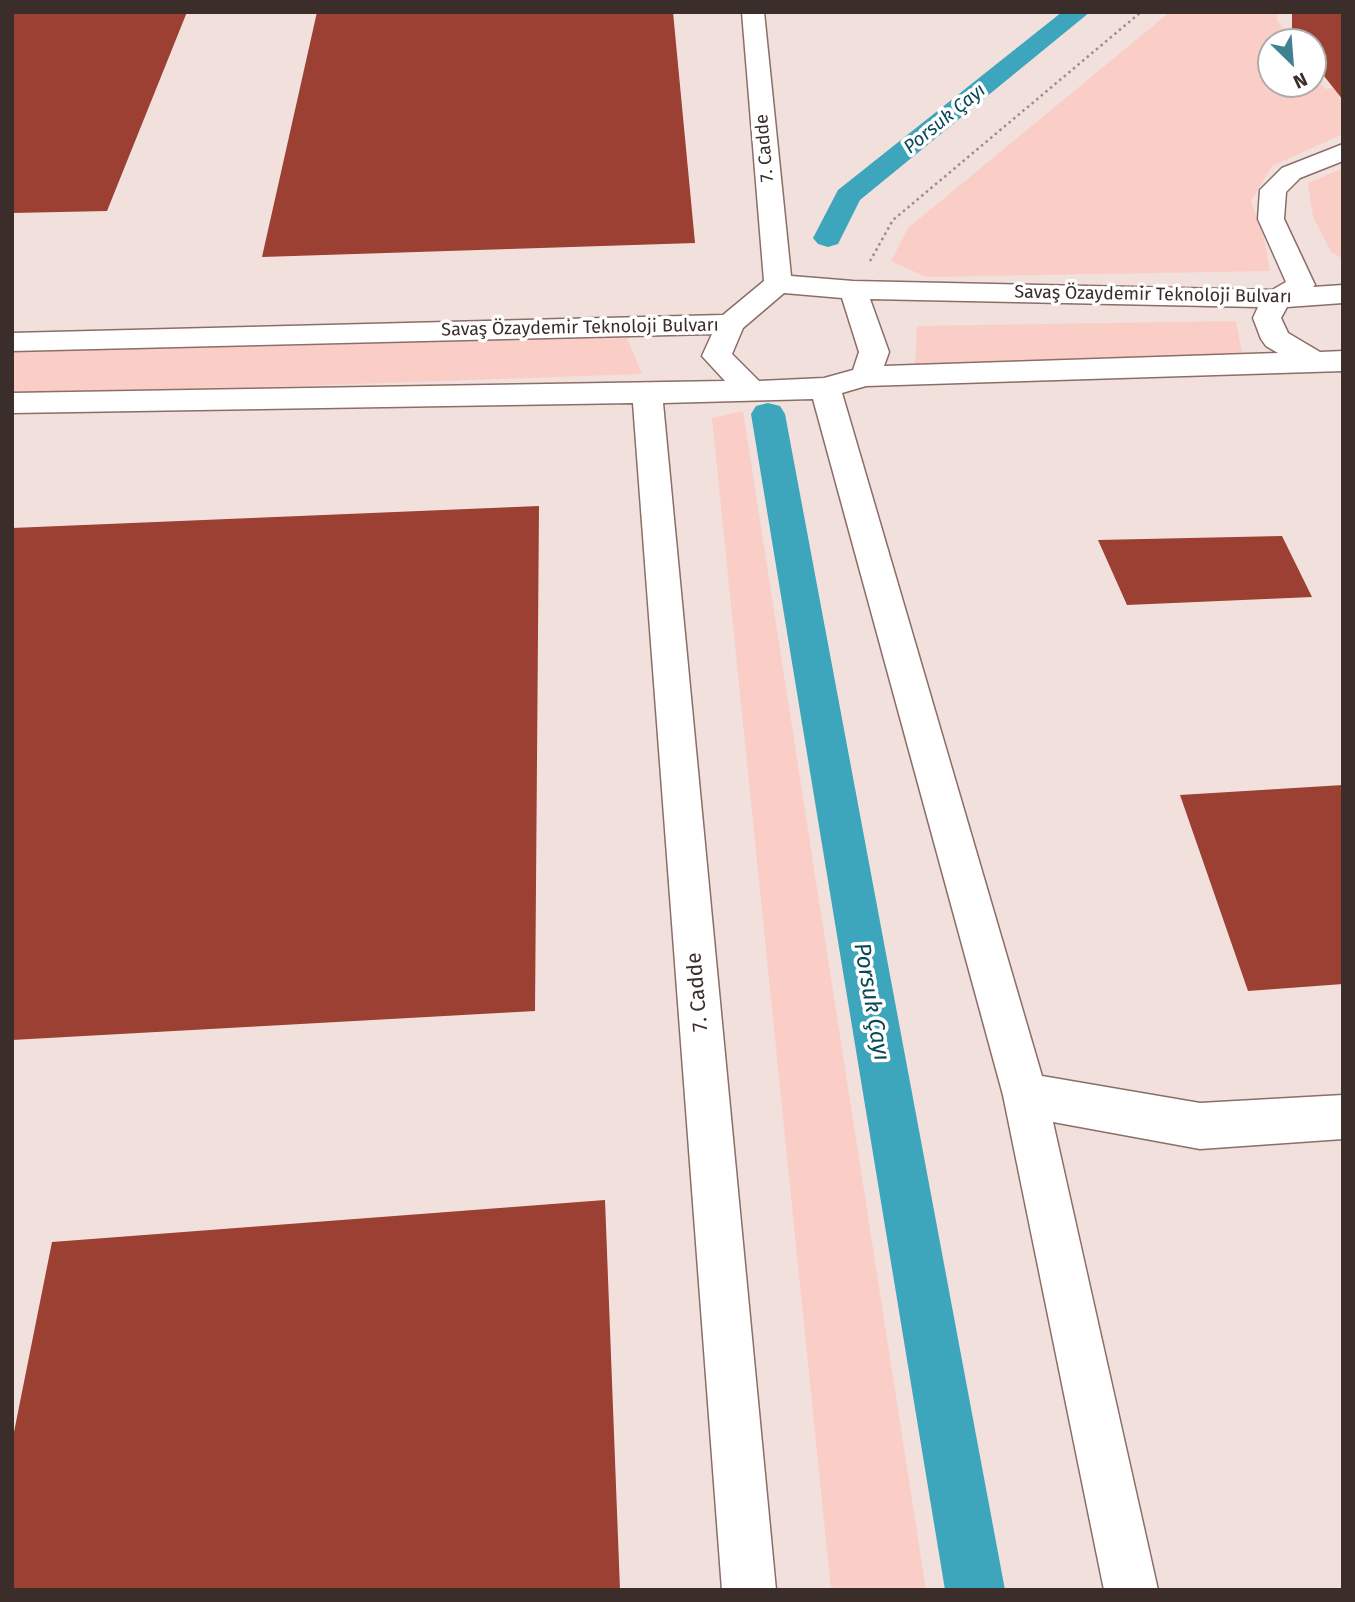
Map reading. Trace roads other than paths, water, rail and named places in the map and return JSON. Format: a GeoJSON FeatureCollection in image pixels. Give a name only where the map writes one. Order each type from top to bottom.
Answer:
{"type":"FeatureCollection","features":[{"type":"Feature","properties":{"kind":"street","name":"7. Cadde"},"geometry":{"type":"LineString","coordinates":[[753,12],[778,284]]}},
{"type":"Feature","properties":{"kind":"street"},"geometry":{"type":"LineString","coordinates":[[1313,361],[1276,339],[1267,318],[1277,299],[1301,285],[1271,219],[1273,190],[1291,173],[1343,152]]}},
{"type":"Feature","properties":{"kind":"street","name":"Savaş Özaydemir Teknoloji Bulvarı"},"geometry":{"type":"LineString","coordinates":[[12,342],[730,324],[778,284],[853,290],[1277,299],[1343,294]]}},
{"type":"Feature","properties":{"kind":"street"},"geometry":{"type":"LineString","coordinates":[[853,290],[874,352],[865,376]]}},
{"type":"Feature","properties":{"kind":"street"},"geometry":{"type":"LineString","coordinates":[[730,324],[717,356],[752,391]]}},
{"type":"Feature","properties":{"kind":"street"},"geometry":{"type":"LineString","coordinates":[[12,403],[752,391],[825,388],[865,376],[1343,361]]}},
{"type":"Feature","properties":{"kind":"street"},"geometry":{"type":"LineString","coordinates":[[825,388],[1025,1095],[1131,1590]]}},
{"type":"Feature","properties":{"kind":"street","name":"7. Cadde"},"geometry":{"type":"LineString","coordinates":[[647,394],[749,1590]]}},
{"type":"Feature","properties":{"kind":"street"},"geometry":{"type":"LineString","coordinates":[[1025,1095],[1200,1126],[1343,1117]]}},
{"type":"Feature","properties":{"kind":"waterway","name":"Porsuk Çayı"},"geometry":{"type":"LineString","coordinates":[[828,238],[848,196],[1078,12]]}},
{"type":"Feature","properties":{"kind":"waterway","name":"Porsuk Çayı"},"geometry":{"type":"LineString","coordinates":[[768,414],[975,1590]]}}]}
